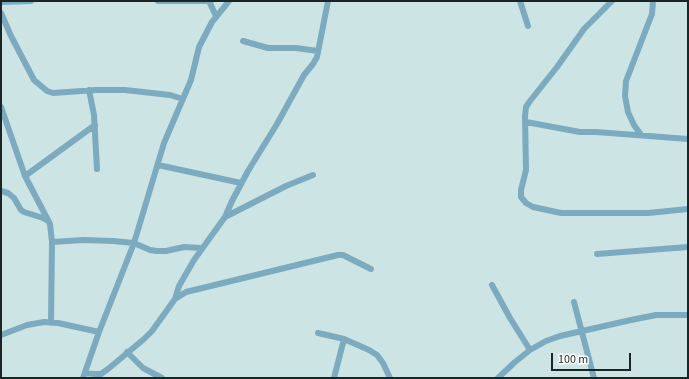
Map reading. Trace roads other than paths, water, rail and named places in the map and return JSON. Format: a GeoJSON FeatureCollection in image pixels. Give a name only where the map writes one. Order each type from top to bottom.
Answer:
{"type":"FeatureCollection","features":[{"type":"Feature","properties":{"kind":"street"},"geometry":{"type":"LineString","coordinates":[[1,2],[31,1]]}},
{"type":"Feature","properties":{"kind":"street"},"geometry":{"type":"LineString","coordinates":[[158,1],[210,1],[216,16]]}},
{"type":"Feature","properties":{"kind":"street"},"geometry":{"type":"LineString","coordinates":[[229,1],[216,16],[199,47],[194,73],[168,132],[134,243],[99,332],[84,375],[101,374],[152,331],[175,299],[179,286],[201,248],[225,217],[241,183],[277,124],[304,75],[317,57],[328,1]]}},
{"type":"Feature","properties":{"kind":"street"},"geometry":{"type":"LineString","coordinates":[[520,1],[528,26]]}},
{"type":"Feature","properties":{"kind":"street"},"geometry":{"type":"LineString","coordinates":[[612,1],[584,29],[526,107],[526,170],[521,190],[521,197],[526,203],[533,207],[561,213],[648,213],[688,209]]}},
{"type":"Feature","properties":{"kind":"street"},"geometry":{"type":"LineString","coordinates":[[641,135],[628,112],[625,96],[626,81],[652,14],[653,1]]}},
{"type":"Feature","properties":{"kind":"street"},"geometry":{"type":"LineString","coordinates":[[1,13],[34,80],[46,91],[53,93],[89,90],[125,90],[170,95],[182,98]]}},
{"type":"Feature","properties":{"kind":"street"},"geometry":{"type":"LineString","coordinates":[[242,41],[268,48],[296,48],[318,51]]}},
{"type":"Feature","properties":{"kind":"street"},"geometry":{"type":"LineString","coordinates":[[89,90],[95,125],[97,169]]}},
{"type":"Feature","properties":{"kind":"street"},"geometry":{"type":"LineString","coordinates":[[1,107],[25,176],[50,224],[52,242],[51,323]]}},
{"type":"Feature","properties":{"kind":"street"},"geometry":{"type":"LineString","coordinates":[[526,122],[580,132],[591,131],[688,139]]}},
{"type":"Feature","properties":{"kind":"street"},"geometry":{"type":"LineString","coordinates":[[25,176],[95,125]]}},
{"type":"Feature","properties":{"kind":"street"},"geometry":{"type":"LineString","coordinates":[[158,165],[241,183]]}},
{"type":"Feature","properties":{"kind":"street"},"geometry":{"type":"LineString","coordinates":[[225,217],[286,186],[313,175]]}},
{"type":"Feature","properties":{"kind":"street"},"geometry":{"type":"LineString","coordinates":[[1,191],[8,193],[14,198],[21,210],[24,212],[48,221]]}},
{"type":"Feature","properties":{"kind":"street"},"geometry":{"type":"LineString","coordinates":[[52,242],[93,240],[134,243],[150,250],[166,251],[184,247],[201,248]]}},
{"type":"Feature","properties":{"kind":"street"},"geometry":{"type":"LineString","coordinates":[[597,254],[688,247]]}},
{"type":"Feature","properties":{"kind":"street"},"geometry":{"type":"LineString","coordinates":[[175,299],[186,292],[343,254],[371,269]]}},
{"type":"Feature","properties":{"kind":"street"},"geometry":{"type":"LineString","coordinates":[[492,285],[504,308],[530,350]]}},
{"type":"Feature","properties":{"kind":"street"},"geometry":{"type":"LineString","coordinates":[[574,302],[594,378]]}},
{"type":"Feature","properties":{"kind":"street"},"geometry":{"type":"LineString","coordinates":[[498,378],[530,350],[546,341],[560,336],[630,320],[656,316],[688,314]]}},
{"type":"Feature","properties":{"kind":"street"},"geometry":{"type":"LineString","coordinates":[[1,335],[35,323],[51,323],[99,332]]}},
{"type":"Feature","properties":{"kind":"street"},"geometry":{"type":"LineString","coordinates":[[318,333],[344,339],[377,355],[386,367],[390,378]]}},
{"type":"Feature","properties":{"kind":"street"},"geometry":{"type":"LineString","coordinates":[[334,378],[344,339]]}},
{"type":"Feature","properties":{"kind":"street"},"geometry":{"type":"LineString","coordinates":[[127,352],[143,368],[162,378]]}},
{"type":"Feature","properties":{"kind":"street"},"geometry":{"type":"LineString","coordinates":[[147,378],[150,372]]}}]}
